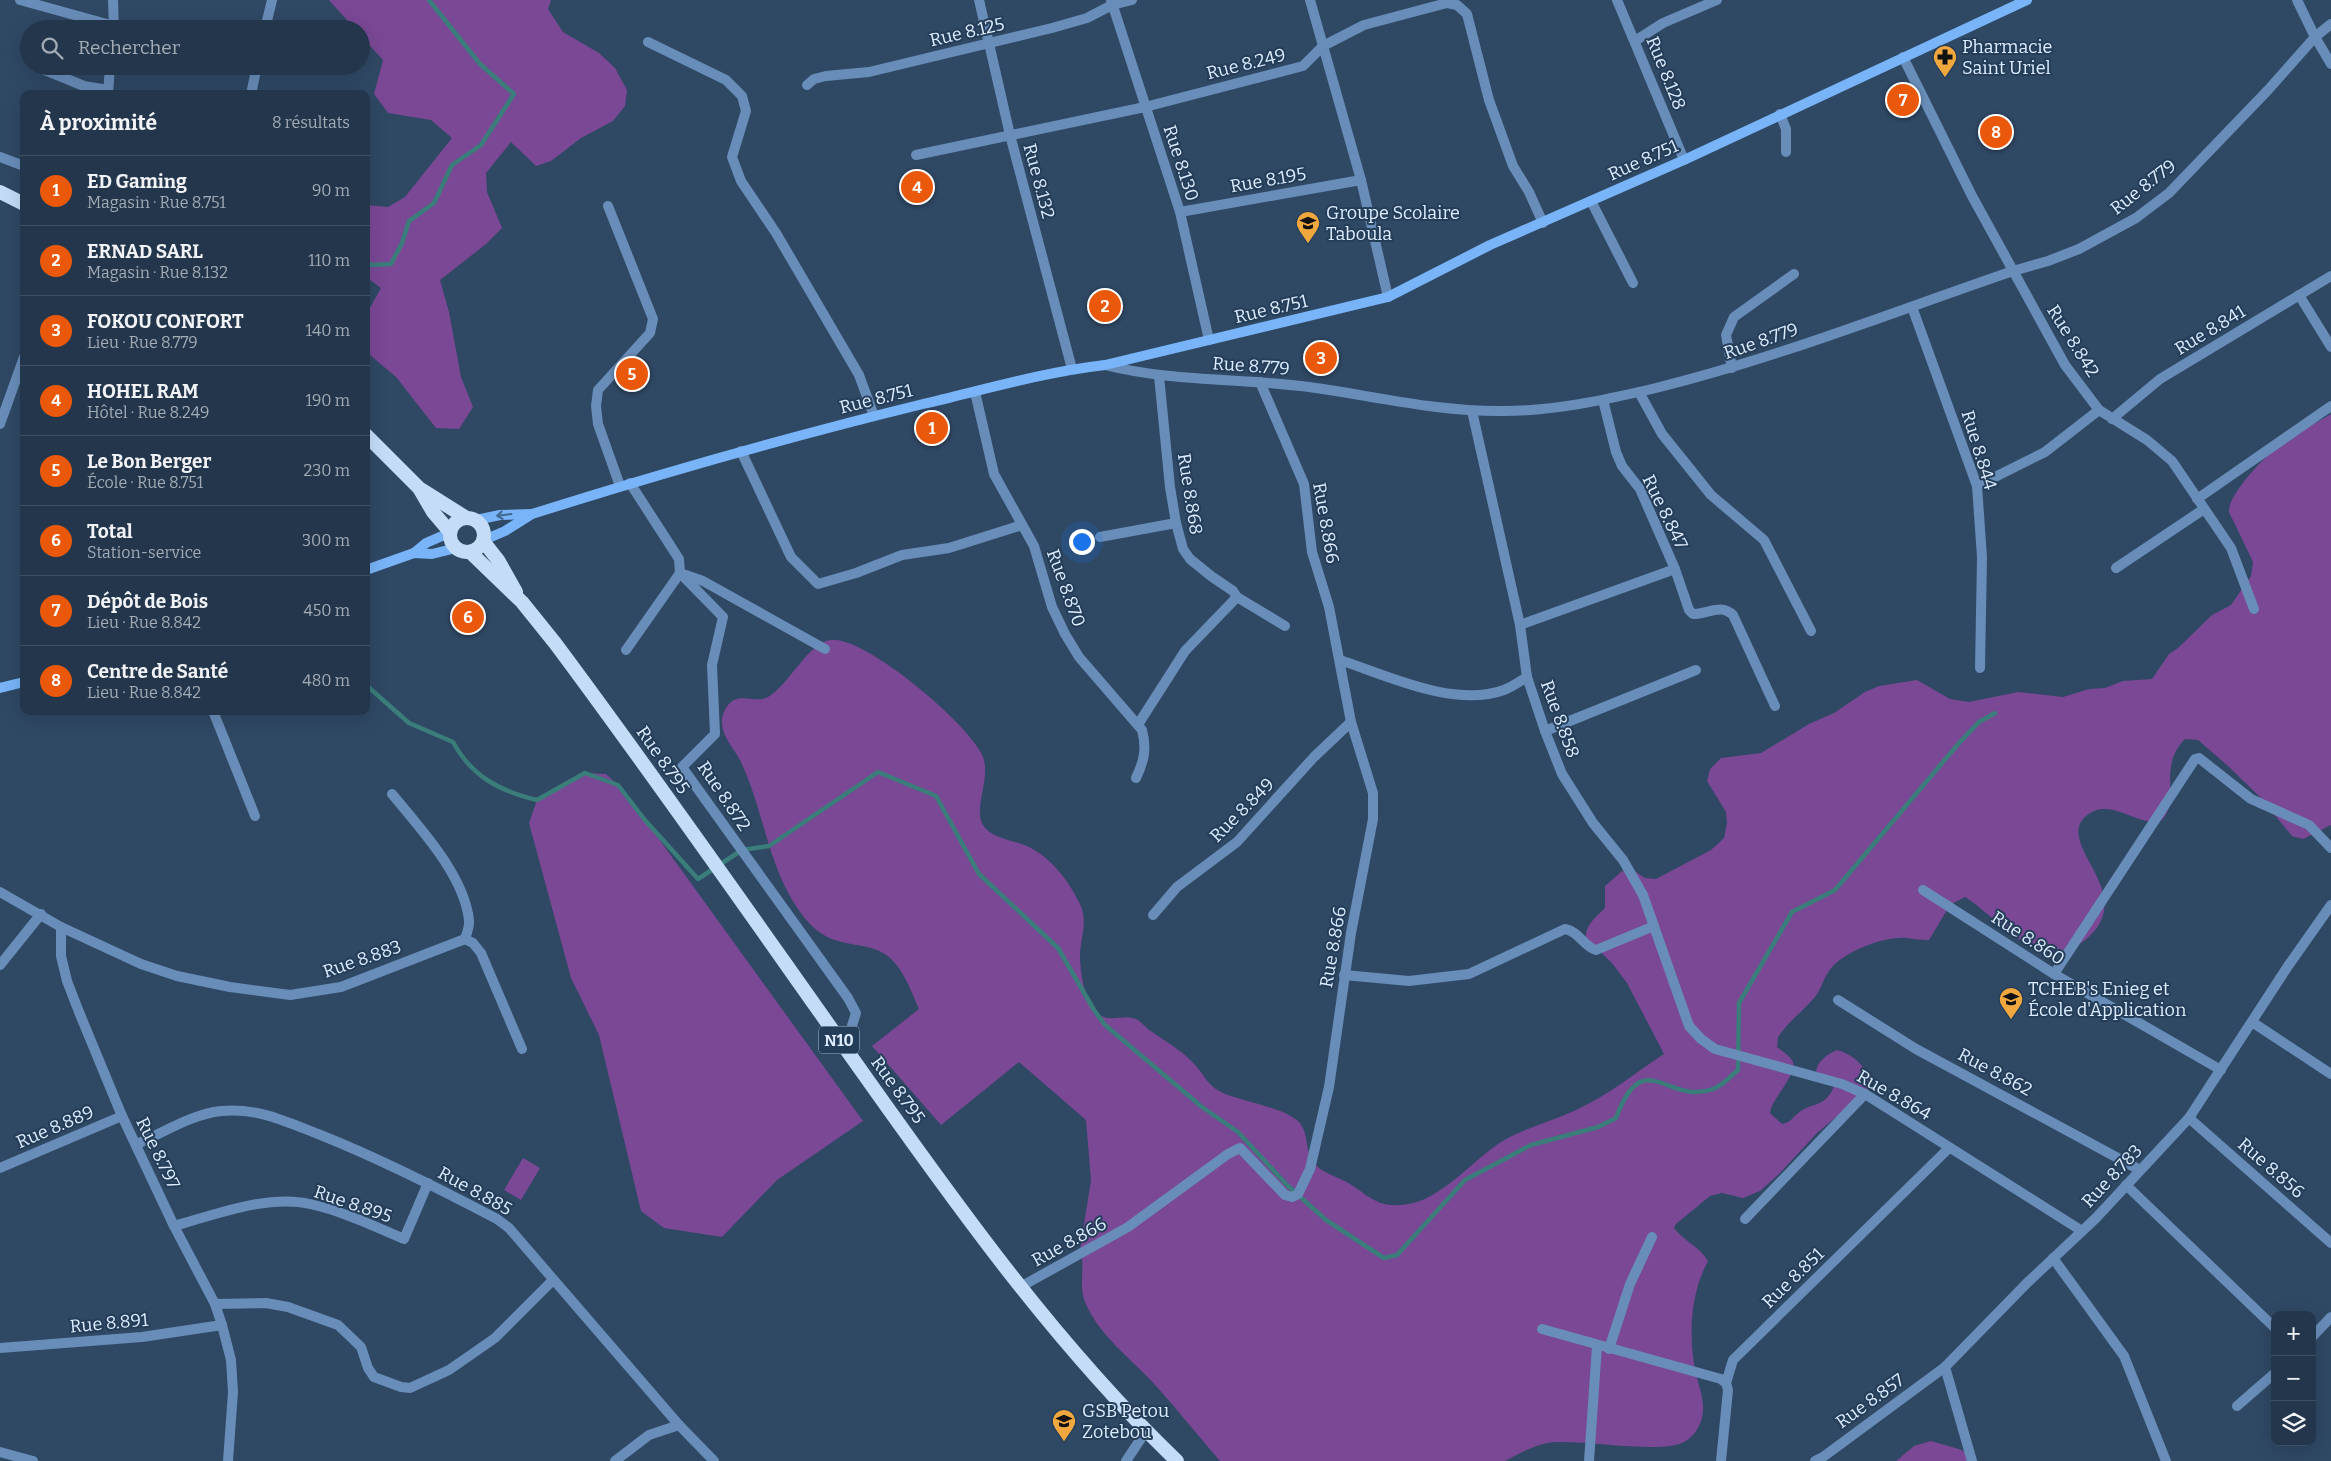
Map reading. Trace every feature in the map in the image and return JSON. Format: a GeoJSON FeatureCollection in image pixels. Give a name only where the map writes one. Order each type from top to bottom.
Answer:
{"type":"FeatureCollection","features":[{"type":"Feature","properties":{"kind":"highway"},"geometry":{"type":"LineString","coordinates":[[0,192],[20,202]]}},
{"type":"Feature","properties":{"kind":"highway"},"geometry":{"type":"LineString","coordinates":[[370,439],[419,488],[433,512],[450,532]]}},
{"type":"Feature","properties":{"kind":"highway"},"geometry":{"type":"LineString","coordinates":[[419,488],[471,518],[484,528],[484,540],[476,550],[463,550],[450,539],[450,532],[458,520],[471,518]]}},
{"type":"Feature","properties":{"kind":"highway","name":"Rue 8.795"},"geometry":{"type":"LineString","coordinates":[[484,540],[522,602],[604,709],[931,1168],[1022,1286],[1087,1366],[1146,1431],[1177,1461]]}},
{"type":"Feature","properties":{"kind":"highway","name":"Rue 8.795"},"geometry":{"type":"LineString","coordinates":[[463,550],[522,602]]}},
{"type":"Feature","properties":{"kind":"main road","name":"Rue 8.751"},"geometry":{"type":"LineString","coordinates":[[484,540],[505,531],[532,514],[741,451],[874,416],[1072,369],[1105,365],[1388,296],[1490,245],[1684,160],[2027,0]]}},
{"type":"Feature","properties":{"kind":"main road"},"geometry":{"type":"LineString","coordinates":[[471,518],[532,514]]}},
{"type":"Feature","properties":{"kind":"main road"},"geometry":{"type":"LineString","coordinates":[[414,554],[426,543],[450,532]]}},
{"type":"Feature","properties":{"kind":"main road"},"geometry":{"type":"LineString","coordinates":[[370,569],[414,554],[463,550]]}},
{"type":"Feature","properties":{"kind":"main road"},"geometry":{"type":"LineString","coordinates":[[0,688],[20,683]]}},
{"type":"Feature","properties":{"kind":"street"},"geometry":{"type":"LineString","coordinates":[[20,0],[90,20]]}},
{"type":"Feature","properties":{"kind":"street"},"geometry":{"type":"LineString","coordinates":[[113,0],[114,20]]}},
{"type":"Feature","properties":{"kind":"street"},"geometry":{"type":"LineString","coordinates":[[267,20],[272,0]]}},
{"type":"Feature","properties":{"kind":"street","name":"Rue 8.132"},"geometry":{"type":"LineString","coordinates":[[979,0],[1010,135],[1072,369]]}},
{"type":"Feature","properties":{"kind":"street","name":"Rue 8.125"},"geometry":{"type":"LineString","coordinates":[[807,86],[814,79],[826,76],[869,72],[1087,18],[1112,2],[1132,0]]}},
{"type":"Feature","properties":{"kind":"street"},"geometry":{"type":"LineString","coordinates":[[1310,0],[1361,180],[1388,296]]}},
{"type":"Feature","properties":{"kind":"street","name":"Rue 8.128"},"geometry":{"type":"LineString","coordinates":[[1617,0],[1684,160]]}},
{"type":"Feature","properties":{"kind":"street"},"geometry":{"type":"LineString","coordinates":[[1635,41],[1663,23],[1717,0]]}},
{"type":"Feature","properties":{"kind":"street"},"geometry":{"type":"LineString","coordinates":[[2297,0],[2331,64]]}},
{"type":"Feature","properties":{"kind":"street","name":"Rue 8.130"},"geometry":{"type":"LineString","coordinates":[[1112,2],[1180,212],[1208,340]]}},
{"type":"Feature","properties":{"kind":"street","name":"Rue 8.249"},"geometry":{"type":"LineString","coordinates":[[916,155],[1145,107],[1303,66],[1323,46],[1364,25],[1447,3],[1458,5],[1467,14],[1489,100],[1514,166],[1543,222]]}},
{"type":"Feature","properties":{"kind":"street","name":"Rue 8.779"},"geometry":{"type":"LineString","coordinates":[[1105,365],[1159,376],[1310,387],[1389,401],[1472,411],[1506,412],[1603,400],[1732,368],[2013,271],[2048,262],[2079,249],[2142,213],[2168,193],[2214,147],[2315,37],[2331,24]]}},
{"type":"Feature","properties":{"kind":"street"},"geometry":{"type":"LineString","coordinates":[[648,42],[726,80],[742,96],[746,111],[732,157],[741,181],[776,233],[859,375],[874,416]]}},
{"type":"Feature","properties":{"kind":"street","name":"Rue 8.842"},"geometry":{"type":"LineString","coordinates":[[1903,57],[1972,196],[2066,365],[2098,410],[2147,440],[2172,461],[2231,548],[2254,608]]}},
{"type":"Feature","properties":{"kind":"street"},"geometry":{"type":"LineString","coordinates":[[56,75],[100,90]]}},
{"type":"Feature","properties":{"kind":"street"},"geometry":{"type":"LineString","coordinates":[[108,90],[109,75]]}},
{"type":"Feature","properties":{"kind":"street"},"geometry":{"type":"LineString","coordinates":[[252,90],[255,75]]}},
{"type":"Feature","properties":{"kind":"street"},"geometry":{"type":"LineString","coordinates":[[1780,114],[1786,129],[1786,152]]}},
{"type":"Feature","properties":{"kind":"street"},"geometry":{"type":"LineString","coordinates":[[0,158],[20,165]]}},
{"type":"Feature","properties":{"kind":"street","name":"Rue 8.195"},"geometry":{"type":"LineString","coordinates":[[1180,212],[1361,180]]}},
{"type":"Feature","properties":{"kind":"street"},"geometry":{"type":"LineString","coordinates":[[1591,201],[1633,284]]}},
{"type":"Feature","properties":{"kind":"street","name":"Rue 8.872"},"geometry":{"type":"LineString","coordinates":[[608,206],[653,319],[650,333],[598,390],[596,406],[598,424],[625,485],[679,559],[680,573],[723,617],[712,665],[716,734],[682,767],[848,998],[856,1013],[851,1030],[840,1041]]}},
{"type":"Feature","properties":{"kind":"street"},"geometry":{"type":"LineString","coordinates":[[1732,368],[1726,335],[1734,317],[1794,274]]}},
{"type":"Feature","properties":{"kind":"street","name":"Rue 8.841"},"geometry":{"type":"LineString","coordinates":[[2112,419],[2160,379],[2331,276]]}},
{"type":"Feature","properties":{"kind":"street"},"geometry":{"type":"LineString","coordinates":[[2299,295],[2331,347]]}},
{"type":"Feature","properties":{"kind":"street","name":"Rue 8.844"},"geometry":{"type":"LineString","coordinates":[[1912,307],[1977,486],[1982,557],[1980,668]]}},
{"type":"Feature","properties":{"kind":"street"},"geometry":{"type":"LineString","coordinates":[[0,424],[20,368]]}},
{"type":"Feature","properties":{"kind":"street","name":"Rue 8.868"},"geometry":{"type":"LineString","coordinates":[[1159,376],[1176,523],[1183,549],[1190,559],[1233,590],[1238,597],[1285,626]]}},
{"type":"Feature","properties":{"kind":"street","name":"Rue 8.866"},"geometry":{"type":"LineString","coordinates":[[1022,1286],[1128,1227],[1228,1154],[1240,1148],[1285,1195],[1292,1196],[1298,1194],[1310,1169],[1320,1132],[1329,1087],[1344,975],[1373,819],[1373,794],[1351,722],[1329,607],[1312,552],[1304,484],[1260,382]]}},
{"type":"Feature","properties":{"kind":"street","name":"Rue 8.870"},"geometry":{"type":"LineString","coordinates":[[975,392],[994,474],[1034,546],[1052,607],[1071,646],[1139,723],[1146,745],[1143,763],[1136,778]]}},
{"type":"Feature","properties":{"kind":"street"},"geometry":{"type":"LineString","coordinates":[[1639,392],[1662,434],[1711,495],[1764,540],[1811,631]]}},
{"type":"Feature","properties":{"kind":"street","name":"Rue 8.847"},"geometry":{"type":"LineString","coordinates":[[1520,625],[1675,569],[1640,489],[1622,466],[1616,452],[1603,400]]}},
{"type":"Feature","properties":{"kind":"street"},"geometry":{"type":"LineString","coordinates":[[2197,499],[2331,406]]}},
{"type":"Feature","properties":{"kind":"street"},"geometry":{"type":"LineString","coordinates":[[1977,486],[2045,452],[2098,410]]}},
{"type":"Feature","properties":{"kind":"street","name":"Rue 8.858"},"geometry":{"type":"LineString","coordinates":[[1472,411],[1520,625],[1528,677],[1545,731],[1562,774],[1593,824],[1623,860],[1643,895],[1683,1012]]}},
{"type":"Feature","properties":{"kind":"street"},"geometry":{"type":"LineString","coordinates":[[741,451],[791,557],[818,584],[856,573],[902,555],[949,548],[1022,525]]}},
{"type":"Feature","properties":{"kind":"street"},"geometry":{"type":"LineString","coordinates":[[2116,568],[2204,509]]}},
{"type":"Feature","properties":{"kind":"street"},"geometry":{"type":"LineString","coordinates":[[1100,537],[1176,523]]}},
{"type":"Feature","properties":{"kind":"street"},"geometry":{"type":"LineString","coordinates":[[1675,569],[1689,610],[1693,614],[1727,609],[1733,615],[1775,706]]}},
{"type":"Feature","properties":{"kind":"street"},"geometry":{"type":"LineString","coordinates":[[626,650],[680,573],[703,581],[826,649]]}},
{"type":"Feature","properties":{"kind":"street"},"geometry":{"type":"LineString","coordinates":[[1139,723],[1185,652],[1238,597]]}},
{"type":"Feature","properties":{"kind":"street"},"geometry":{"type":"LineString","coordinates":[[1340,660],[1437,692],[1455,694],[1485,694],[1504,689],[1528,677]]}},
{"type":"Feature","properties":{"kind":"street"},"geometry":{"type":"LineString","coordinates":[[1545,731],[1696,670]]}},
{"type":"Feature","properties":{"kind":"street"},"geometry":{"type":"LineString","coordinates":[[215,715],[255,816]]}},
{"type":"Feature","properties":{"kind":"street","name":"Rue 8.849"},"geometry":{"type":"LineString","coordinates":[[1153,915],[1177,887],[1236,842],[1314,757],[1351,722]]}},
{"type":"Feature","properties":{"kind":"street"},"geometry":{"type":"LineString","coordinates":[[2054,974],[2195,758],[2199,758],[2251,799],[2309,825],[2331,848]]}},
{"type":"Feature","properties":{"kind":"street"},"geometry":{"type":"LineString","coordinates":[[392,794],[420,828],[459,884],[470,921],[465,938],[474,943],[481,953],[522,1049]]}},
{"type":"Feature","properties":{"kind":"street","name":"Rue 8.860"},"geometry":{"type":"LineString","coordinates":[[1923,890],[2054,974],[2221,1070]]}},
{"type":"Feature","properties":{"kind":"street"},"geometry":{"type":"LineString","coordinates":[[0,892],[61,927]]}},
{"type":"Feature","properties":{"kind":"street","name":"Rue 8.783"},"geometry":{"type":"LineString","coordinates":[[1945,1367],[2082,1231],[2189,1118],[2288,966],[2331,906]]}},
{"type":"Feature","properties":{"kind":"street"},"geometry":{"type":"LineString","coordinates":[[0,965],[41,914]]}},
{"type":"Feature","properties":{"kind":"street"},"geometry":{"type":"LineString","coordinates":[[1344,975],[1409,981],[1468,974],[1565,929],[1571,930],[1590,948],[1596,950],[1654,926]]}},
{"type":"Feature","properties":{"kind":"street","name":"Rue 8.883"},"geometry":{"type":"LineString","coordinates":[[61,927],[142,964],[177,976],[230,987],[290,995],[341,987],[465,938]]}},
{"type":"Feature","properties":{"kind":"street","name":"Rue 8.797"},"geometry":{"type":"LineString","coordinates":[[61,927],[61,956],[67,981],[122,1116],[174,1226],[215,1304],[222,1325],[230,1360],[233,1392],[228,1461]]}},
{"type":"Feature","properties":{"kind":"street","name":"Rue 8.862"},"geometry":{"type":"LineString","coordinates":[[1838,1000],[1916,1049],[2140,1170]]}},
{"type":"Feature","properties":{"kind":"street","name":"Rue 8.864"},"geometry":{"type":"LineString","coordinates":[[1683,1012],[1695,1032],[1715,1049],[1833,1081],[1865,1094],[2082,1231]]}},
{"type":"Feature","properties":{"kind":"street"},"geometry":{"type":"LineString","coordinates":[[2252,1022],[2331,1074]]}},
{"type":"Feature","properties":{"kind":"street"},"geometry":{"type":"LineString","coordinates":[[1745,1219],[1865,1094]]}},
{"type":"Feature","properties":{"kind":"street","name":"Rue 8.885"},"geometry":{"type":"LineString","coordinates":[[136,1144],[190,1120],[219,1111],[243,1110],[272,1116],[316,1133],[428,1183],[497,1219],[509,1228],[679,1425],[714,1461]]}},
{"type":"Feature","properties":{"kind":"street","name":"Rue 8.889"},"geometry":{"type":"LineString","coordinates":[[0,1168],[122,1116]]}},
{"type":"Feature","properties":{"kind":"street","name":"Rue 8.856"},"geometry":{"type":"LineString","coordinates":[[2189,1118],[2331,1243]]}},
{"type":"Feature","properties":{"kind":"street","name":"Rue 8.851"},"geometry":{"type":"LineString","coordinates":[[1722,1461],[1728,1390],[1726,1383],[1733,1360],[1949,1148]]}},
{"type":"Feature","properties":{"kind":"street","name":"Rue 8.895"},"geometry":{"type":"LineString","coordinates":[[174,1226],[242,1207],[277,1203],[309,1203],[404,1238],[428,1183]]}},
{"type":"Feature","properties":{"kind":"street"},"geometry":{"type":"LineString","coordinates":[[2126,1185],[2271,1324]]}},
{"type":"Feature","properties":{"kind":"street"},"geometry":{"type":"LineString","coordinates":[[1609,1349],[1630,1284],[1652,1237]]}},
{"type":"Feature","properties":{"kind":"street"},"geometry":{"type":"LineString","coordinates":[[2053,1258],[2124,1356],[2166,1461]]}},
{"type":"Feature","properties":{"kind":"street"},"geometry":{"type":"LineString","coordinates":[[215,1304],[266,1303],[288,1307],[338,1325],[361,1347],[368,1368],[374,1377],[401,1387],[410,1388],[449,1370],[495,1338],[553,1280]]}},
{"type":"Feature","properties":{"kind":"street"},"geometry":{"type":"LineString","coordinates":[[2316,1333],[2331,1317]]}},
{"type":"Feature","properties":{"kind":"street","name":"Rue 8.891"},"geometry":{"type":"LineString","coordinates":[[0,1348],[142,1337],[222,1325]]}},
{"type":"Feature","properties":{"kind":"street"},"geometry":{"type":"LineString","coordinates":[[1542,1329],[1597,1346],[1721,1378],[1726,1383]]}},
{"type":"Feature","properties":{"kind":"street"},"geometry":{"type":"LineString","coordinates":[[1590,1461],[1597,1346]]}},
{"type":"Feature","properties":{"kind":"street"},"geometry":{"type":"LineString","coordinates":[[1945,1367],[1972,1461]]}},
{"type":"Feature","properties":{"kind":"street","name":"Rue 8.857"},"geometry":{"type":"LineString","coordinates":[[1815,1461],[1945,1367]]}},
{"type":"Feature","properties":{"kind":"street"},"geometry":{"type":"LineString","coordinates":[[2236,1406],[2271,1376]]}},
{"type":"Feature","properties":{"kind":"street"},"geometry":{"type":"LineString","coordinates":[[615,1461],[649,1435],[679,1425]]}},
{"type":"Feature","properties":{"kind":"street"},"geometry":{"type":"LineString","coordinates":[[1126,1461],[1146,1431]]}},
{"type":"Feature","properties":{"kind":"street"},"geometry":{"type":"LineString","coordinates":[[0,1452],[32,1461]]}},
{"type":"Feature","properties":{"kind":"shaded area"},"geometry":{"type":"Polygon","coordinates":[[[329,0],[551,0],[548,9],[563,32],[599,53],[615,68],[627,90],[625,106],[613,121],[581,138],[551,161],[536,166],[511,142],[486,173],[487,192],[502,228],[486,244],[440,280],[449,312],[461,377],[473,407],[459,429],[436,428],[396,377],[370,355],[370,308],[381,288],[370,280],[370,205],[388,207],[405,197],[452,138],[431,120],[388,113],[374,94],[383,60],[370,46],[370,20],[347,20],[329,0]]]}},
{"type":"Feature","properties":{"kind":"shaded area"},"geometry":{"type":"Polygon","coordinates":[[[2331,414],[2331,825],[2303,839],[2292,836],[2259,796],[2228,766],[2198,740],[2185,739],[2172,761],[2170,771],[2170,802],[2162,820],[2153,822],[2115,810],[2105,809],[2086,816],[2079,828],[2080,841],[2102,888],[2105,905],[2100,923],[2085,940],[2068,949],[2052,952],[2037,949],[2007,931],[1965,897],[1950,905],[1929,940],[1887,939],[1856,950],[1832,967],[1815,997],[1786,1026],[1778,1037],[1777,1047],[1792,1060],[1793,1065],[1792,1072],[1775,1100],[1770,1113],[1782,1124],[1790,1121],[1806,1108],[1827,1098],[1834,1086],[1816,1072],[1821,1061],[1837,1050],[1849,1055],[1861,1064],[1868,1076],[1868,1090],[1817,1133],[1779,1174],[1760,1191],[1743,1198],[1722,1193],[1710,1196],[1676,1224],[1674,1228],[1701,1252],[1708,1261],[1698,1286],[1692,1324],[1692,1351],[1703,1410],[1699,1425],[1694,1434],[1686,1441],[1674,1445],[1640,1447],[1561,1442],[1547,1443],[1531,1448],[1505,1461],[1220,1461],[1147,1376],[1107,1336],[1085,1302],[1082,1289],[1082,1256],[1080,1250],[1091,1180],[1086,1120],[1019,1062],[941,1125],[872,1046],[919,1009],[903,974],[889,957],[880,952],[871,948],[841,942],[821,933],[811,925],[797,907],[776,867],[749,780],[722,726],[724,712],[731,702],[743,698],[764,699],[768,697],[776,691],[814,648],[830,640],[846,642],[866,651],[890,666],[938,705],[975,743],[985,765],[980,818],[987,830],[997,836],[1029,847],[1045,857],[1059,871],[1076,895],[1084,916],[1080,954],[1082,976],[1085,992],[1095,1011],[1105,1017],[1126,1017],[1137,1020],[1174,1046],[1196,1066],[1215,1089],[1228,1095],[1283,1112],[1292,1117],[1302,1126],[1311,1158],[1321,1169],[1345,1181],[1378,1202],[1392,1205],[1413,1203],[1446,1186],[1498,1144],[1587,1104],[1610,1091],[1664,1054],[1627,983],[1612,963],[1586,938],[1586,934],[1592,921],[1605,908],[1605,886],[1621,872],[1630,868],[1645,878],[1656,879],[1711,850],[1724,838],[1727,823],[1726,812],[1707,781],[1710,769],[1721,758],[1761,753],[1809,724],[1834,713],[1865,692],[1879,686],[1917,680],[1950,699],[1969,702],[2018,692],[2063,697],[2089,689],[2105,688],[2123,681],[2152,679],[2169,654],[2178,648],[2212,615],[2231,605],[2251,576],[2253,562],[2229,512],[2234,496],[2258,465],[2281,444],[2331,414]]]}},
{"type":"Feature","properties":{"kind":"shaded area"},"geometry":{"type":"Polygon","coordinates":[[[581,773],[606,774],[625,792],[863,1121],[777,1180],[722,1237],[664,1228],[641,1211],[599,1035],[571,978],[529,823],[537,800],[581,773]]]}},
{"type":"Feature","properties":{"kind":"shaded area"},"geometry":{"type":"Polygon","coordinates":[[[523,1158],[540,1168],[521,1200],[504,1190],[523,1158]]]}},
{"type":"Feature","properties":{"kind":"shaded area"},"geometry":{"type":"Polygon","coordinates":[[[1931,1441],[1962,1450],[1975,1461],[1896,1461],[1914,1446],[1931,1441]]]}},
{"type":"Feature","properties":{"kind":"waterway"},"geometry":{"type":"LineString","coordinates":[[370,264],[391,264],[402,243],[409,221],[434,203],[452,165],[481,145],[514,94],[480,64],[429,0]]}},
{"type":"Feature","properties":{"kind":"waterway"},"geometry":{"type":"LineString","coordinates":[[370,689],[409,723],[453,742],[469,765],[478,773],[488,781],[511,792],[537,800],[585,773],[618,785],[644,819],[698,879],[742,850],[769,846],[878,772],[936,796],[979,874],[1058,948],[1094,1010],[1105,1025],[1202,1107],[1238,1132],[1287,1185],[1326,1220],[1384,1258],[1397,1255],[1465,1180],[1531,1145],[1598,1127],[1616,1118],[1626,1096],[1636,1084],[1647,1080],[1682,1090],[1697,1092],[1716,1088],[1738,1070],[1739,1003],[1792,912],[1835,890],[1959,743],[1979,722],[1995,713]]}},
{"type":"Feature","properties":{"kind":"place","name":"Pharmacie Saint Uriel"},"geometry":{"type":"Point","coordinates":[1945,78]}},
{"type":"Feature","properties":{"kind":"place","name":"Dépôt de Bois"},"geometry":{"type":"Point","coordinates":[1903,100]}},
{"type":"Feature","properties":{"kind":"place","name":"Centre de Santé"},"geometry":{"type":"Point","coordinates":[1996,132]}},
{"type":"Feature","properties":{"kind":"place","name":"HOHEL RAM"},"geometry":{"type":"Point","coordinates":[917,187]}},
{"type":"Feature","properties":{"kind":"place","name":"Groupe Scolaire Taboula"},"geometry":{"type":"Point","coordinates":[1308,244]}},
{"type":"Feature","properties":{"kind":"place","name":"ERNAD SARL"},"geometry":{"type":"Point","coordinates":[1105,306]}},
{"type":"Feature","properties":{"kind":"place","name":"FOKOU CONFORT"},"geometry":{"type":"Point","coordinates":[1321,358]}},
{"type":"Feature","properties":{"kind":"place","name":"Le Bon Berger"},"geometry":{"type":"Point","coordinates":[632,374]}},
{"type":"Feature","properties":{"kind":"place","name":"ED Gaming"},"geometry":{"type":"Point","coordinates":[932,428]}},
{"type":"Feature","properties":{"kind":"place","name":"Total"},"geometry":{"type":"Point","coordinates":[468,617]}},
{"type":"Feature","properties":{"kind":"place","name":"TCHEB's Enieg et École d'Application"},"geometry":{"type":"Point","coordinates":[2011,1020]}},
{"type":"Feature","properties":{"kind":"place","name":"GSB Petou Zotebou"},"geometry":{"type":"Point","coordinates":[1064,1442]}}]}
